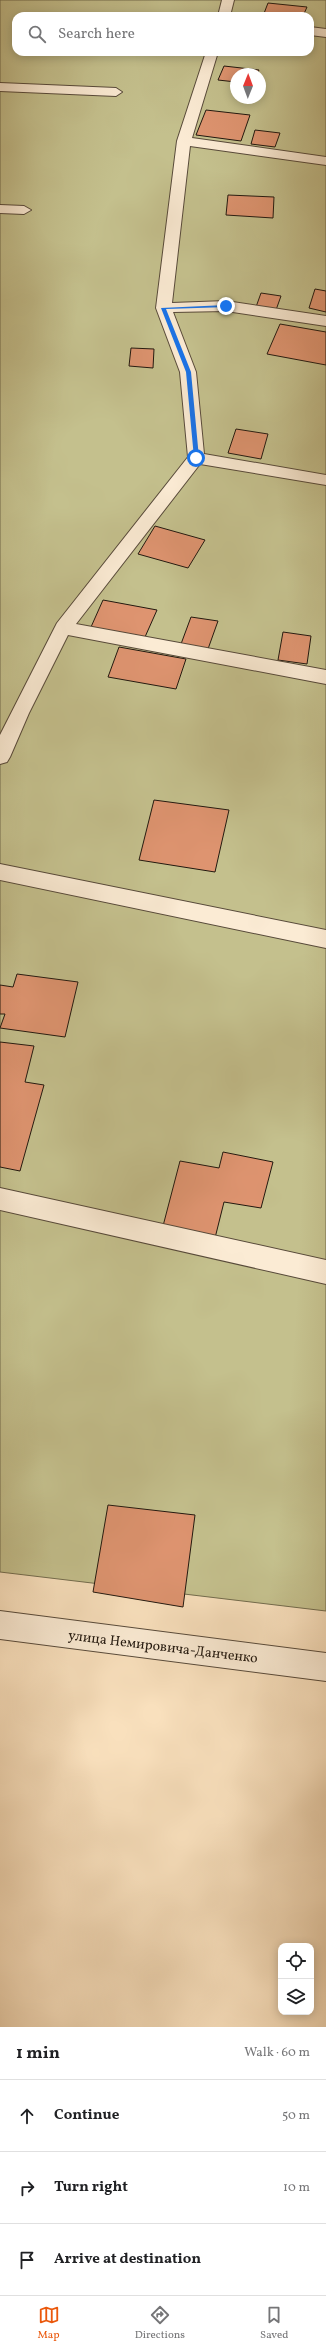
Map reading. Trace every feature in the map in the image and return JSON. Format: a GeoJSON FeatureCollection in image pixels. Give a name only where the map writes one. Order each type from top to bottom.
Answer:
{"type":"FeatureCollection","features":[{"type":"Feature","properties":{"kind":"street"},"geometry":{"type":"LineString","coordinates":[[225,12],[228,0]]}},
{"type":"Feature","properties":{"kind":"street"},"geometry":{"type":"LineString","coordinates":[[314,32],[326,33]]}},
{"type":"Feature","properties":{"kind":"street"},"geometry":{"type":"LineString","coordinates":[[0,756],[19,713],[63,628],[196,458],[188,372],[164,308],[171,260],[184,141],[211,56]]}},
{"type":"Feature","properties":{"kind":"street"},"geometry":{"type":"LineString","coordinates":[[0,86],[116,92]]}},
{"type":"Feature","properties":{"kind":"street"},"geometry":{"type":"LineString","coordinates":[[184,141],[326,161]]}},
{"type":"Feature","properties":{"kind":"street"},"geometry":{"type":"LineString","coordinates":[[0,209],[24,210]]}},
{"type":"Feature","properties":{"kind":"street"},"geometry":{"type":"LineString","coordinates":[[164,308],[226,306],[326,321]]}},
{"type":"Feature","properties":{"kind":"street"},"geometry":{"type":"LineString","coordinates":[[196,458],[326,480]]}},
{"type":"Feature","properties":{"kind":"street"},"geometry":{"type":"LineString","coordinates":[[63,628],[326,677]]}},
{"type":"Feature","properties":{"kind":"street"},"geometry":{"type":"LineString","coordinates":[[0,872],[326,939]]}},
{"type":"Feature","properties":{"kind":"street"},"geometry":{"type":"LineString","coordinates":[[0,1199],[326,1272]]}},
{"type":"Feature","properties":{"kind":"street","name":"улица Немировича-Данченко"},"geometry":{"type":"LineString","coordinates":[[0,1625],[326,1668]]}},
{"type":"Feature","properties":{"kind":"shaded area"},"geometry":{"type":"Polygon","coordinates":[[[0,0],[326,0],[326,1611],[0,1572],[0,0]]]}},
{"type":"Feature","properties":{"kind":"building"},"geometry":{"type":"Polygon","coordinates":[[[268,3],[307,7],[305,12],[265,12],[268,3]]]}},
{"type":"Feature","properties":{"kind":"building"},"geometry":{"type":"Polygon","coordinates":[[[224,66],[242,68],[230,68],[230,81],[218,80],[224,66]]]}},
{"type":"Feature","properties":{"kind":"building"},"geometry":{"type":"Polygon","coordinates":[[[206,110],[250,115],[241,141],[196,135],[206,110]]]}},
{"type":"Feature","properties":{"kind":"building"},"geometry":{"type":"Polygon","coordinates":[[[255,130],[280,133],[275,147],[251,144],[255,130]]]}},
{"type":"Feature","properties":{"kind":"building"},"geometry":{"type":"Polygon","coordinates":[[[228,195],[274,197],[273,218],[226,215],[228,195]]]}},
{"type":"Feature","properties":{"kind":"building"},"geometry":{"type":"Polygon","coordinates":[[[315,289],[326,291],[326,312],[309,308],[315,289]]]}},
{"type":"Feature","properties":{"kind":"building"},"geometry":{"type":"Polygon","coordinates":[[[261,293],[281,296],[276,310],[256,307],[261,293]]]}},
{"type":"Feature","properties":{"kind":"building"},"geometry":{"type":"Polygon","coordinates":[[[280,324],[326,332],[326,365],[267,354],[280,324]]]}},
{"type":"Feature","properties":{"kind":"building"},"geometry":{"type":"Polygon","coordinates":[[[131,348],[154,349],[153,368],[129,366],[131,348]]]}},
{"type":"Feature","properties":{"kind":"building"},"geometry":{"type":"Polygon","coordinates":[[[236,429],[268,434],[261,459],[228,453],[236,429]]]}},
{"type":"Feature","properties":{"kind":"building"},"geometry":{"type":"Polygon","coordinates":[[[155,526],[205,540],[188,568],[138,554],[155,526]]]}},
{"type":"Feature","properties":{"kind":"building"},"geometry":{"type":"Polygon","coordinates":[[[103,600],[157,610],[145,637],[91,627],[103,600]]]}},
{"type":"Feature","properties":{"kind":"building"},"geometry":{"type":"Polygon","coordinates":[[[191,617],[218,621],[208,649],[181,644],[191,617]]]}},
{"type":"Feature","properties":{"kind":"building"},"geometry":{"type":"Polygon","coordinates":[[[283,632],[311,636],[307,664],[278,660],[283,632]]]}},
{"type":"Feature","properties":{"kind":"building"},"geometry":{"type":"Polygon","coordinates":[[[119,647],[186,659],[176,689],[108,677],[119,647]]]}},
{"type":"Feature","properties":{"kind":"building"},"geometry":{"type":"Polygon","coordinates":[[[154,800],[229,810],[215,872],[139,860],[154,800]]]}},
{"type":"Feature","properties":{"kind":"building"},"geometry":{"type":"Polygon","coordinates":[[[17,974],[78,982],[65,1037],[0,1028],[5,1014],[0,1014],[0,985],[13,987],[17,974]]]}},
{"type":"Feature","properties":{"kind":"building"},"geometry":{"type":"Polygon","coordinates":[[[0,1042],[34,1046],[25,1082],[44,1085],[20,1171],[0,1167],[0,1042]]]}},
{"type":"Feature","properties":{"kind":"building"},"geometry":{"type":"Polygon","coordinates":[[[223,1152],[273,1162],[261,1208],[224,1202],[215,1238],[163,1226],[180,1161],[219,1168],[223,1152]]]}},
{"type":"Feature","properties":{"kind":"building"},"geometry":{"type":"Polygon","coordinates":[[[108,1505],[195,1515],[183,1607],[93,1592],[108,1505]]]}},
{"type":"Feature","properties":{"kind":"route"},"geometry":{"type":"LineString","coordinates":[[196,458],[188,372],[164,308],[226,306]]}}]}
